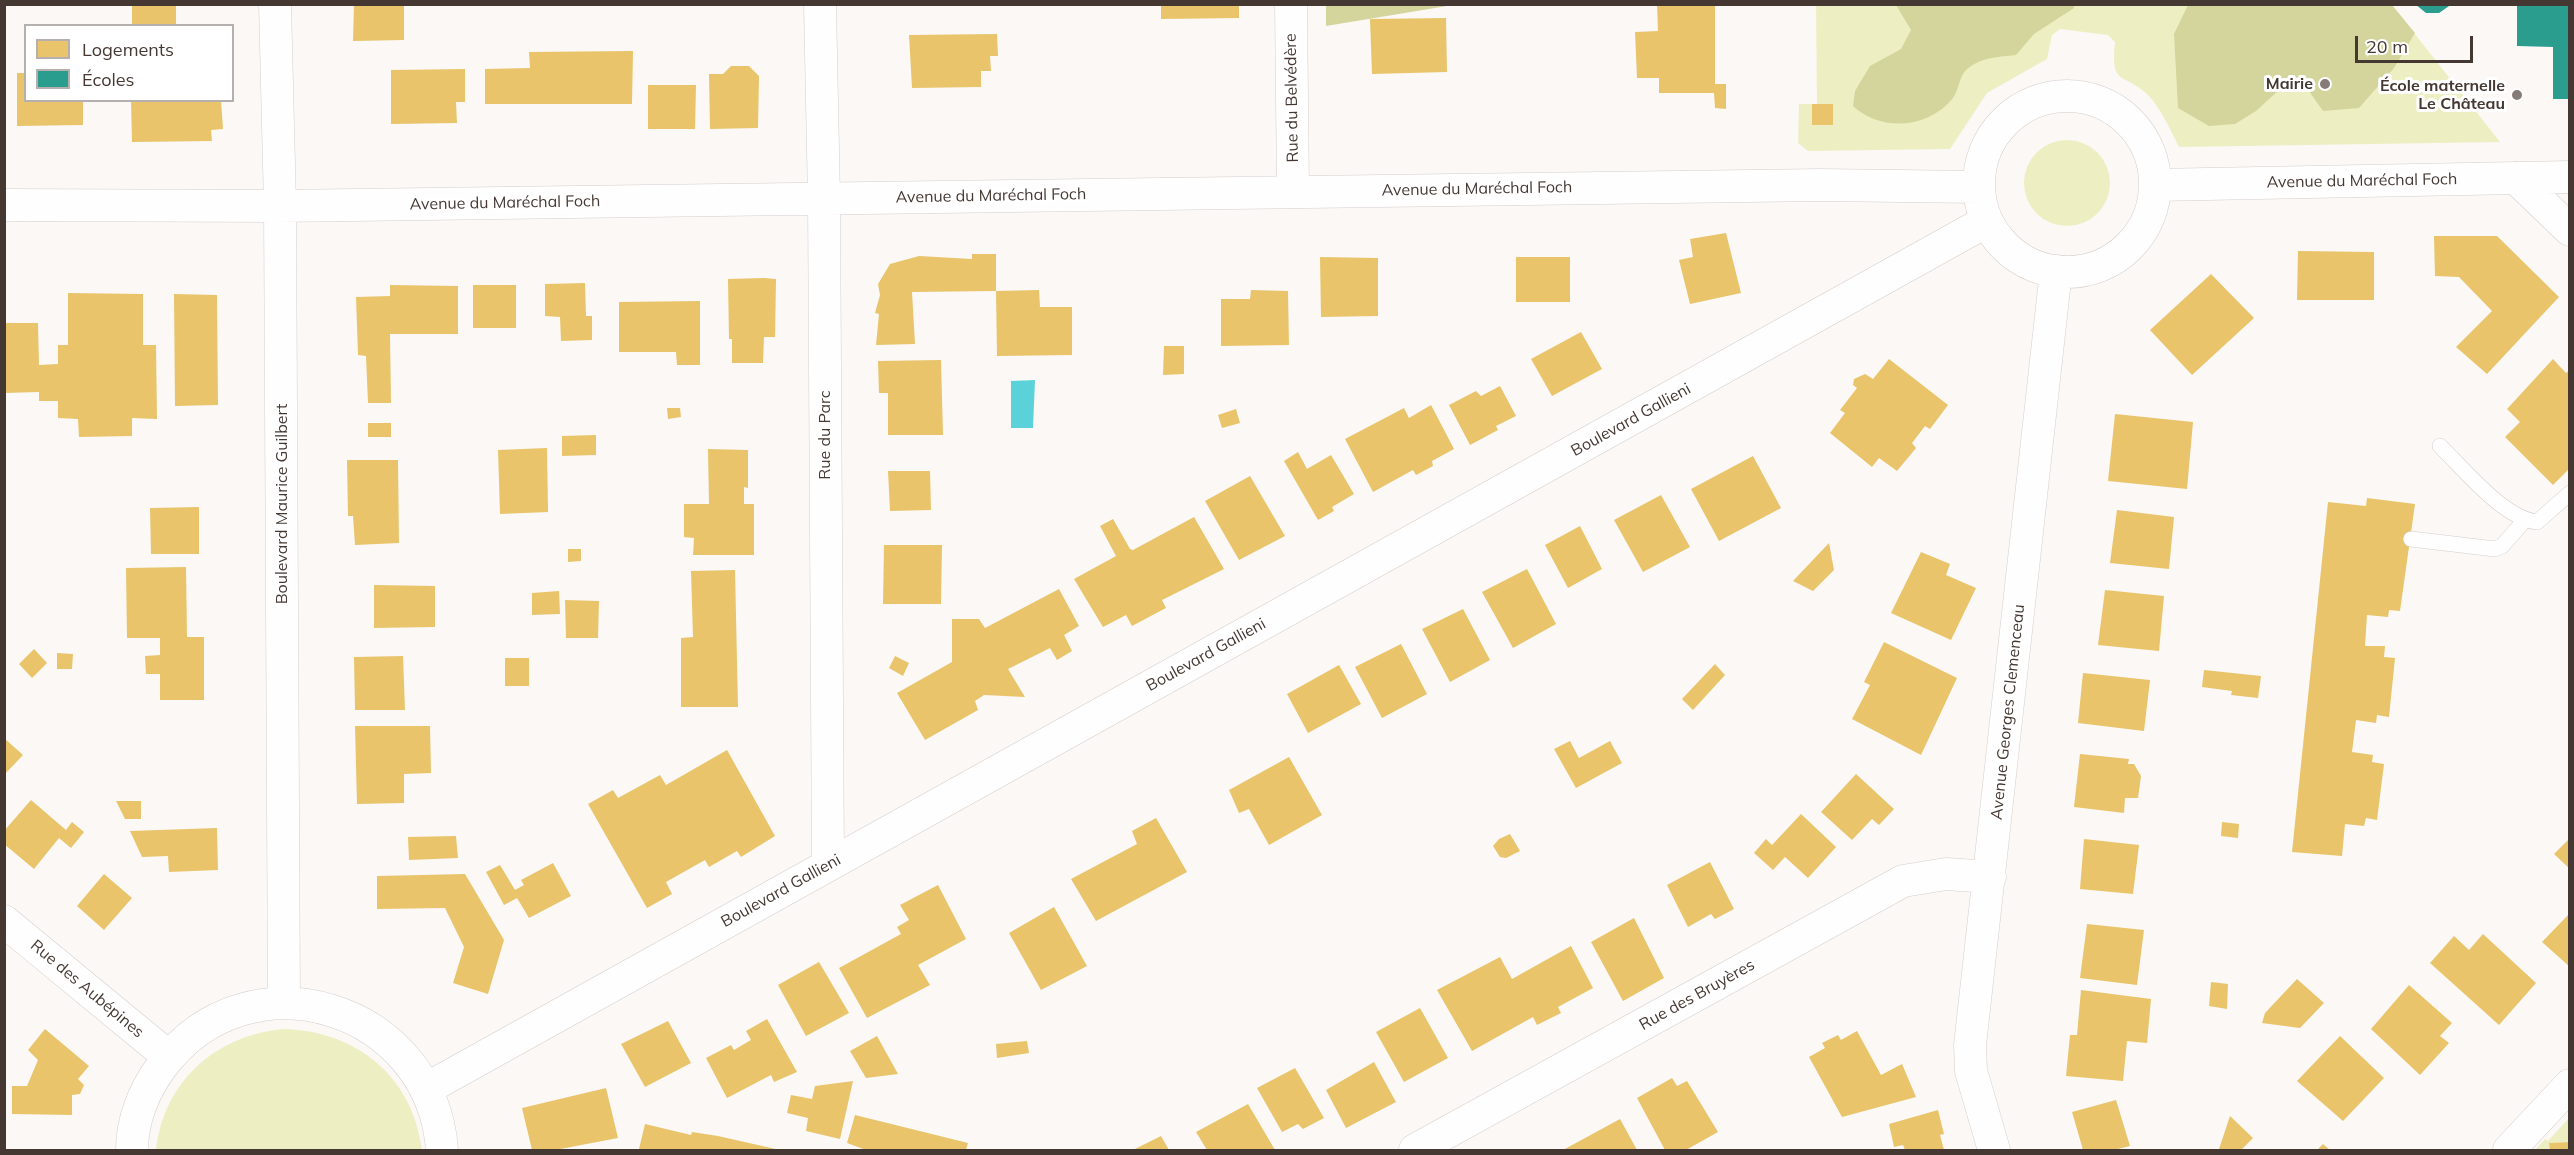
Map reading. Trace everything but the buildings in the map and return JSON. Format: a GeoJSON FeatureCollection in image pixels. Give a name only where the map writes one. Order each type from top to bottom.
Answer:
{"type":"FeatureCollection","features":[{"type":"Feature","properties":{"kind":"street","name":"Boulevard Maurice Guilbert"},"geometry":{"type":"LineString","coordinates":[[275,4],[280,206],[284,1004]]}},
{"type":"Feature","properties":{"kind":"street","name":"Rue du Parc"},"geometry":{"type":"LineString","coordinates":[[820,4],[824,199],[828,865]]}},
{"type":"Feature","properties":{"kind":"street","name":"Rue du Belvédère"},"geometry":{"type":"LineString","coordinates":[[1291,4],[1293,192]]}},
{"type":"Feature","properties":{"kind":"street"},"geometry":{"type":"LineString","coordinates":[[2063,96],[2095,101],[2123,116],[2144,142],[2152,162],[2155,185],[2147,220],[2125,250],[2093,268],[2056,271],[2031,265],[2001,242],[1987,221],[1978,187],[1983,155],[1992,136],[2006,120],[2032,102],[2063,96]]}},
{"type":"Feature","properties":{"kind":"street"},"geometry":{"type":"LineString","coordinates":[[2516,177],[2570,230]]}},
{"type":"Feature","properties":{"kind":"street","name":"Avenue du Maréchal Foch"},"geometry":{"type":"LineString","coordinates":[[2155,185],[2570,177]]}},
{"type":"Feature","properties":{"kind":"street","name":"Avenue du Maréchal Foch"},"geometry":{"type":"LineString","coordinates":[[4,205],[280,206],[1809,185],[1978,187]]}},
{"type":"Feature","properties":{"kind":"street","name":"Boulevard Gallieni"},"geometry":{"type":"LineString","coordinates":[[426,1089],[1987,221]]}},
{"type":"Feature","properties":{"kind":"street","name":"Avenue Georges Clemenceau"},"geometry":{"type":"LineString","coordinates":[[1994,1150],[1971,1071],[1970,1046],[2056,271]]}},
{"type":"Feature","properties":{"kind":"street","name":"Rue des Bruyères"},"geometry":{"type":"LineString","coordinates":[[1415,1150],[1903,881],[1946,874],[1989,877]]}},
{"type":"Feature","properties":{"kind":"street","name":"Rue des Aubépines"},"geometry":{"type":"LineString","coordinates":[[4,921],[169,1057]]}},
{"type":"Feature","properties":{"kind":"street"},"geometry":{"type":"LineString","coordinates":[[132,1150],[141,1105],[155,1076],[169,1057],[188,1038],[219,1019],[245,1009],[284,1004],[330,1010],[366,1025],[397,1049],[426,1089],[438,1125],[442,1150]]}},
{"type":"Feature","properties":{"kind":"street"},"geometry":{"type":"LineString","coordinates":[[2509,1150],[2570,1085]]}},
{"type":"Feature","properties":{"kind":"lane"},"geometry":{"type":"LineString","coordinates":[[2440,446],[2504,507],[2525,520],[2537,522],[2570,493]]}},
{"type":"Feature","properties":{"kind":"lane"},"geometry":{"type":"LineString","coordinates":[[2411,539],[2495,549],[2502,546],[2525,520]]}},
{"type":"Feature","properties":{"kind":"green space"},"geometry":{"type":"Polygon","coordinates":[[[1326,4],[1453,4],[1453,5],[1326,26],[1326,4]]]}},
{"type":"Feature","properties":{"kind":"green space"},"geometry":{"type":"Polygon","coordinates":[[[1816,4],[2392,5],[2500,142],[2179,147],[2165,120],[2148,95],[2117,73],[2114,57],[2115,42],[2108,35],[2060,29],[2052,35],[2047,59],[1987,93],[1950,149],[1808,151],[1798,143],[1799,104],[1817,104],[1816,4]]]}},
{"type":"Feature","properties":{"kind":"green space"},"geometry":{"type":"Polygon","coordinates":[[[1896,5],[2074,5],[2074,8],[2034,34],[2016,55],[1990,58],[1967,69],[1953,98],[1931,116],[1918,121],[1890,123],[1877,120],[1853,106],[1855,91],[1870,66],[1901,49],[1911,30],[1896,5]]]}},
{"type":"Feature","properties":{"kind":"green space"},"geometry":{"type":"Polygon","coordinates":[[[2188,5],[2392,5],[2415,33],[2394,68],[2359,108],[2323,111],[2299,77],[2291,79],[2256,111],[2235,124],[2209,126],[2178,108],[2174,34],[2188,5]]]}},
{"type":"Feature","properties":{"kind":"green space"},"geometry":{"type":"Polygon","coordinates":[[[2067,140],[2091,147],[2103,159],[2110,183],[2103,207],[2091,219],[2067,226],[2043,219],[2031,207],[2024,183],[2031,159],[2043,147],[2067,140]]]}},
{"type":"Feature","properties":{"kind":"green space"},"geometry":{"type":"Polygon","coordinates":[[[284,1029],[335,1038],[357,1049],[377,1063],[394,1080],[407,1101],[416,1124],[422,1150],[156,1150],[161,1125],[170,1103],[182,1083],[198,1066],[216,1052],[236,1041],[259,1033],[284,1029]]]}},
{"type":"Feature","properties":{"kind":"green space"},"geometry":{"type":"Polygon","coordinates":[[[2569,1118],[2569,1142],[2550,1143],[2550,1150],[2535,1150],[2545,1139],[2548,1141],[2569,1118]]]}},
{"type":"Feature","properties":{"kind":"water"},"geometry":{"type":"Polygon","coordinates":[[[1035,380],[1033,428],[1011,428],[1011,381],[1035,380]]]}},
{"type":"Feature","properties":{"kind":"place","name":"Mairie"},"geometry":{"type":"Point","coordinates":[2325,84]}},
{"type":"Feature","properties":{"kind":"place","name":"École maternelle Le Château"},"geometry":{"type":"Point","coordinates":[2517,95]}}]}
